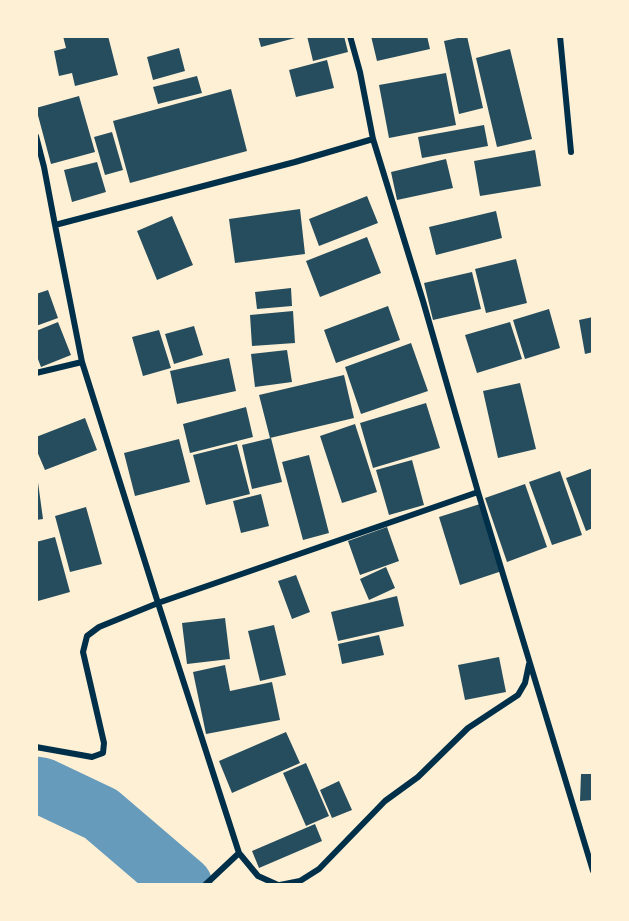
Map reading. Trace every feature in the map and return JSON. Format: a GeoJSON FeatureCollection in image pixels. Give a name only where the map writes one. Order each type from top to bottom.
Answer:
{"type":"FeatureCollection","features":[{"type":"Feature","properties":{"kind":"street"},"geometry":{"type":"LineString","coordinates":[[350,36],[360,72],[373,139],[427,312],[478,492],[593,872]]}},
{"type":"Feature","properties":{"kind":"street"},"geometry":{"type":"LineString","coordinates":[[560,36],[572,152]]}},
{"type":"Feature","properties":{"kind":"street"},"geometry":{"type":"LineString","coordinates":[[36,136],[82,362],[239,853],[258,876],[279,885],[300,881],[319,869],[385,801],[418,777],[468,728],[518,695],[525,682],[530,660]]}},
{"type":"Feature","properties":{"kind":"street"},"geometry":{"type":"LineString","coordinates":[[55,225],[295,162],[373,139]]}},
{"type":"Feature","properties":{"kind":"street"},"geometry":{"type":"LineString","coordinates":[[36,373],[82,362]]}},
{"type":"Feature","properties":{"kind":"street"},"geometry":{"type":"LineString","coordinates":[[36,747],[92,757],[102,753],[104,743],[83,652],[87,636],[99,627],[158,603],[478,492]]}},
{"type":"Feature","properties":{"kind":"street"},"geometry":{"type":"LineString","coordinates":[[205,885],[239,853]]}},
{"type":"Feature","properties":{"kind":"building"},"geometry":{"type":"Polygon","coordinates":[[[63,36],[108,36],[118,75],[75,86],[72,73],[59,76],[54,51],[66,48],[63,36]]]}},
{"type":"Feature","properties":{"kind":"building"},"geometry":{"type":"Polygon","coordinates":[[[258,36],[298,36],[299,37],[261,47],[258,36]]]}},
{"type":"Feature","properties":{"kind":"building"},"geometry":{"type":"Polygon","coordinates":[[[307,36],[344,36],[348,52],[313,61],[307,36]]]}},
{"type":"Feature","properties":{"kind":"building"},"geometry":{"type":"Polygon","coordinates":[[[371,36],[427,36],[430,49],[377,61],[371,36]]]}},
{"type":"Feature","properties":{"kind":"building"},"geometry":{"type":"Polygon","coordinates":[[[467,36],[483,108],[459,114],[444,41],[467,36]]]}},
{"type":"Feature","properties":{"kind":"building"},"geometry":{"type":"Polygon","coordinates":[[[179,48],[185,71],[153,80],[147,57],[179,48]]]}},
{"type":"Feature","properties":{"kind":"building"},"geometry":{"type":"Polygon","coordinates":[[[510,49],[532,139],[497,147],[476,58],[510,49]]]}},
{"type":"Feature","properties":{"kind":"building"},"geometry":{"type":"Polygon","coordinates":[[[327,60],[334,88],[296,97],[289,70],[327,60]]]}},
{"type":"Feature","properties":{"kind":"building"},"geometry":{"type":"Polygon","coordinates":[[[446,73],[456,125],[389,138],[379,85],[446,73]]]}},
{"type":"Feature","properties":{"kind":"building"},"geometry":{"type":"Polygon","coordinates":[[[197,76],[202,93],[158,104],[153,87],[197,76]]]}},
{"type":"Feature","properties":{"kind":"building"},"geometry":{"type":"Polygon","coordinates":[[[231,89],[247,151],[130,183],[113,121],[231,89]]]}},
{"type":"Feature","properties":{"kind":"building"},"geometry":{"type":"Polygon","coordinates":[[[79,96],[95,152],[51,164],[36,108],[79,96]]]}},
{"type":"Feature","properties":{"kind":"building"},"geometry":{"type":"Polygon","coordinates":[[[484,125],[488,146],[422,158],[418,137],[484,125]]]}},
{"type":"Feature","properties":{"kind":"building"},"geometry":{"type":"Polygon","coordinates":[[[112,132],[123,170],[105,175],[94,137],[112,132]]]}},
{"type":"Feature","properties":{"kind":"building"},"geometry":{"type":"Polygon","coordinates":[[[535,150],[541,186],[480,196],[474,161],[535,150]]]}},
{"type":"Feature","properties":{"kind":"building"},"geometry":{"type":"Polygon","coordinates":[[[446,159],[453,188],[397,200],[391,172],[446,159]]]}},
{"type":"Feature","properties":{"kind":"building"},"geometry":{"type":"Polygon","coordinates":[[[97,162],[106,192],[72,202],[64,170],[97,162]]]}},
{"type":"Feature","properties":{"kind":"building"},"geometry":{"type":"Polygon","coordinates":[[[367,196],[378,223],[319,246],[309,219],[367,196]]]}},
{"type":"Feature","properties":{"kind":"building"},"geometry":{"type":"Polygon","coordinates":[[[300,209],[305,254],[235,263],[229,219],[300,209]]]}},
{"type":"Feature","properties":{"kind":"building"},"geometry":{"type":"Polygon","coordinates":[[[496,211],[502,238],[436,255],[429,227],[496,211]]]}},
{"type":"Feature","properties":{"kind":"building"},"geometry":{"type":"Polygon","coordinates":[[[172,216],[193,265],[157,280],[137,231],[172,216]]]}},
{"type":"Feature","properties":{"kind":"building"},"geometry":{"type":"Polygon","coordinates":[[[367,237],[381,273],[320,297],[306,261],[367,237]]]}},
{"type":"Feature","properties":{"kind":"building"},"geometry":{"type":"Polygon","coordinates":[[[516,259],[527,303],[486,313],[475,269],[516,259]]]}},
{"type":"Feature","properties":{"kind":"building"},"geometry":{"type":"Polygon","coordinates":[[[472,272],[481,309],[433,320],[424,283],[472,272]]]}},
{"type":"Feature","properties":{"kind":"building"},"geometry":{"type":"Polygon","coordinates":[[[291,288],[292,306],[257,309],[255,292],[291,288]]]}},
{"type":"Feature","properties":{"kind":"building"},"geometry":{"type":"Polygon","coordinates":[[[48,290],[58,318],[36,326],[36,294],[48,290]]]}},
{"type":"Feature","properties":{"kind":"building"},"geometry":{"type":"Polygon","coordinates":[[[388,306],[400,340],[336,363],[324,330],[388,306]]]}},
{"type":"Feature","properties":{"kind":"building"},"geometry":{"type":"Polygon","coordinates":[[[549,309],[560,348],[525,359],[513,320],[549,309]]]}},
{"type":"Feature","properties":{"kind":"building"},"geometry":{"type":"Polygon","coordinates":[[[293,311],[295,343],[252,346],[250,315],[293,311]]]}},
{"type":"Feature","properties":{"kind":"building"},"geometry":{"type":"Polygon","coordinates":[[[593,317],[593,352],[585,354],[579,320],[593,317]]]}},
{"type":"Feature","properties":{"kind":"building"},"geometry":{"type":"Polygon","coordinates":[[[58,322],[71,355],[41,367],[36,354],[36,331],[58,322]]]}},
{"type":"Feature","properties":{"kind":"building"},"geometry":{"type":"Polygon","coordinates":[[[510,322],[522,359],[477,373],[465,335],[510,322]]]}},
{"type":"Feature","properties":{"kind":"building"},"geometry":{"type":"Polygon","coordinates":[[[194,326],[203,355],[174,364],[165,334],[194,326]]]}},
{"type":"Feature","properties":{"kind":"building"},"geometry":{"type":"Polygon","coordinates":[[[159,330],[171,368],[143,376],[132,337],[159,330]]]}},
{"type":"Feature","properties":{"kind":"building"},"geometry":{"type":"Polygon","coordinates":[[[411,343],[428,391],[361,414],[345,367],[411,343]]]}},
{"type":"Feature","properties":{"kind":"building"},"geometry":{"type":"Polygon","coordinates":[[[287,350],[292,382],[255,387],[251,354],[287,350]]]}},
{"type":"Feature","properties":{"kind":"building"},"geometry":{"type":"Polygon","coordinates":[[[229,358],[236,391],[177,404],[170,371],[229,358]]]}},
{"type":"Feature","properties":{"kind":"building"},"geometry":{"type":"Polygon","coordinates":[[[344,375],[354,418],[270,438],[259,395],[344,375]]]}},
{"type":"Feature","properties":{"kind":"building"},"geometry":{"type":"Polygon","coordinates":[[[520,383],[536,449],[498,458],[483,391],[520,383]]]}},
{"type":"Feature","properties":{"kind":"building"},"geometry":{"type":"Polygon","coordinates":[[[426,403],[440,448],[373,468],[360,423],[426,403]]]}},
{"type":"Feature","properties":{"kind":"building"},"geometry":{"type":"Polygon","coordinates":[[[246,407],[253,437],[190,453],[183,424],[246,407]]]}},
{"type":"Feature","properties":{"kind":"building"},"geometry":{"type":"Polygon","coordinates":[[[85,418],[97,450],[45,470],[36,449],[36,437],[85,418]]]}},
{"type":"Feature","properties":{"kind":"building"},"geometry":{"type":"Polygon","coordinates":[[[355,424],[377,492],[342,503],[320,436],[355,424]]]}},
{"type":"Feature","properties":{"kind":"building"},"geometry":{"type":"Polygon","coordinates":[[[271,438],[282,482],[252,489],[242,445],[271,438]]]}},
{"type":"Feature","properties":{"kind":"building"},"geometry":{"type":"Polygon","coordinates":[[[179,439],[190,482],[135,496],[124,453],[179,439]]]}},
{"type":"Feature","properties":{"kind":"building"},"geometry":{"type":"Polygon","coordinates":[[[237,444],[250,494],[206,505],[193,455],[237,444]]]}},
{"type":"Feature","properties":{"kind":"building"},"geometry":{"type":"Polygon","coordinates":[[[309,455],[329,533],[303,540],[282,462],[309,455]]]}},
{"type":"Feature","properties":{"kind":"building"},"geometry":{"type":"Polygon","coordinates":[[[412,460],[424,505],[389,515],[376,470],[412,460]]]}},
{"type":"Feature","properties":{"kind":"building"},"geometry":{"type":"Polygon","coordinates":[[[593,468],[593,528],[586,531],[566,478],[593,468]]]}},
{"type":"Feature","properties":{"kind":"building"},"geometry":{"type":"Polygon","coordinates":[[[560,471],[582,535],[552,545],[529,482],[560,471]]]}},
{"type":"Feature","properties":{"kind":"building"},"geometry":{"type":"Polygon","coordinates":[[[36,476],[43,519],[36,520],[36,476]]]}},
{"type":"Feature","properties":{"kind":"building"},"geometry":{"type":"Polygon","coordinates":[[[525,484],[547,547],[507,562],[485,498],[525,484]]]}},
{"type":"Feature","properties":{"kind":"building"},"geometry":{"type":"Polygon","coordinates":[[[261,494],[269,526],[241,533],[233,501],[261,494]]]}},
{"type":"Feature","properties":{"kind":"building"},"geometry":{"type":"Polygon","coordinates":[[[480,504],[502,571],[460,585],[439,517],[480,504]]]}},
{"type":"Feature","properties":{"kind":"building"},"geometry":{"type":"Polygon","coordinates":[[[86,507],[102,564],[70,572],[55,516],[86,507]]]}},
{"type":"Feature","properties":{"kind":"building"},"geometry":{"type":"Polygon","coordinates":[[[387,527],[399,561],[360,575],[348,541],[387,527]]]}},
{"type":"Feature","properties":{"kind":"building"},"geometry":{"type":"Polygon","coordinates":[[[55,537],[70,592],[38,601],[36,542],[55,537]]]}},
{"type":"Feature","properties":{"kind":"building"},"geometry":{"type":"Polygon","coordinates":[[[386,567],[395,588],[369,600],[360,579],[386,567]]]}},
{"type":"Feature","properties":{"kind":"building"},"geometry":{"type":"Polygon","coordinates":[[[296,575],[310,612],[292,619],[278,581],[296,575]]]}},
{"type":"Feature","properties":{"kind":"building"},"geometry":{"type":"Polygon","coordinates":[[[397,596],[404,626],[338,641],[331,612],[397,596]]]}},
{"type":"Feature","properties":{"kind":"building"},"geometry":{"type":"Polygon","coordinates":[[[225,618],[230,659],[187,664],[182,623],[225,618]]]}},
{"type":"Feature","properties":{"kind":"building"},"geometry":{"type":"Polygon","coordinates":[[[274,625],[286,675],[260,681],[248,631],[274,625]]]}},
{"type":"Feature","properties":{"kind":"building"},"geometry":{"type":"Polygon","coordinates":[[[379,635],[384,655],[342,664],[338,644],[379,635]]]}},
{"type":"Feature","properties":{"kind":"building"},"geometry":{"type":"Polygon","coordinates":[[[499,657],[506,692],[465,700],[458,665],[499,657]]]}},
{"type":"Feature","properties":{"kind":"building"},"geometry":{"type":"Polygon","coordinates":[[[225,665],[230,691],[272,682],[280,720],[206,734],[193,672],[225,665]]]}},
{"type":"Feature","properties":{"kind":"building"},"geometry":{"type":"Polygon","coordinates":[[[286,732],[300,763],[232,793],[219,761],[286,732]]]}},
{"type":"Feature","properties":{"kind":"building"},"geometry":{"type":"Polygon","coordinates":[[[306,763],[329,816],[306,826],[283,773],[306,763]]]}},
{"type":"Feature","properties":{"kind":"building"},"geometry":{"type":"Polygon","coordinates":[[[581,774],[593,774],[593,800],[580,801],[581,774]]]}},
{"type":"Feature","properties":{"kind":"building"},"geometry":{"type":"Polygon","coordinates":[[[339,781],[352,810],[332,818],[320,790],[339,781]]]}},
{"type":"Feature","properties":{"kind":"building"},"geometry":{"type":"Polygon","coordinates":[[[315,824],[322,841],[259,868],[252,851],[315,824]]]}},
{"type":"Feature","properties":{"kind":"waterway"},"geometry":{"type":"LineString","coordinates":[[36,785],[101,814],[184,885]]}}]}
